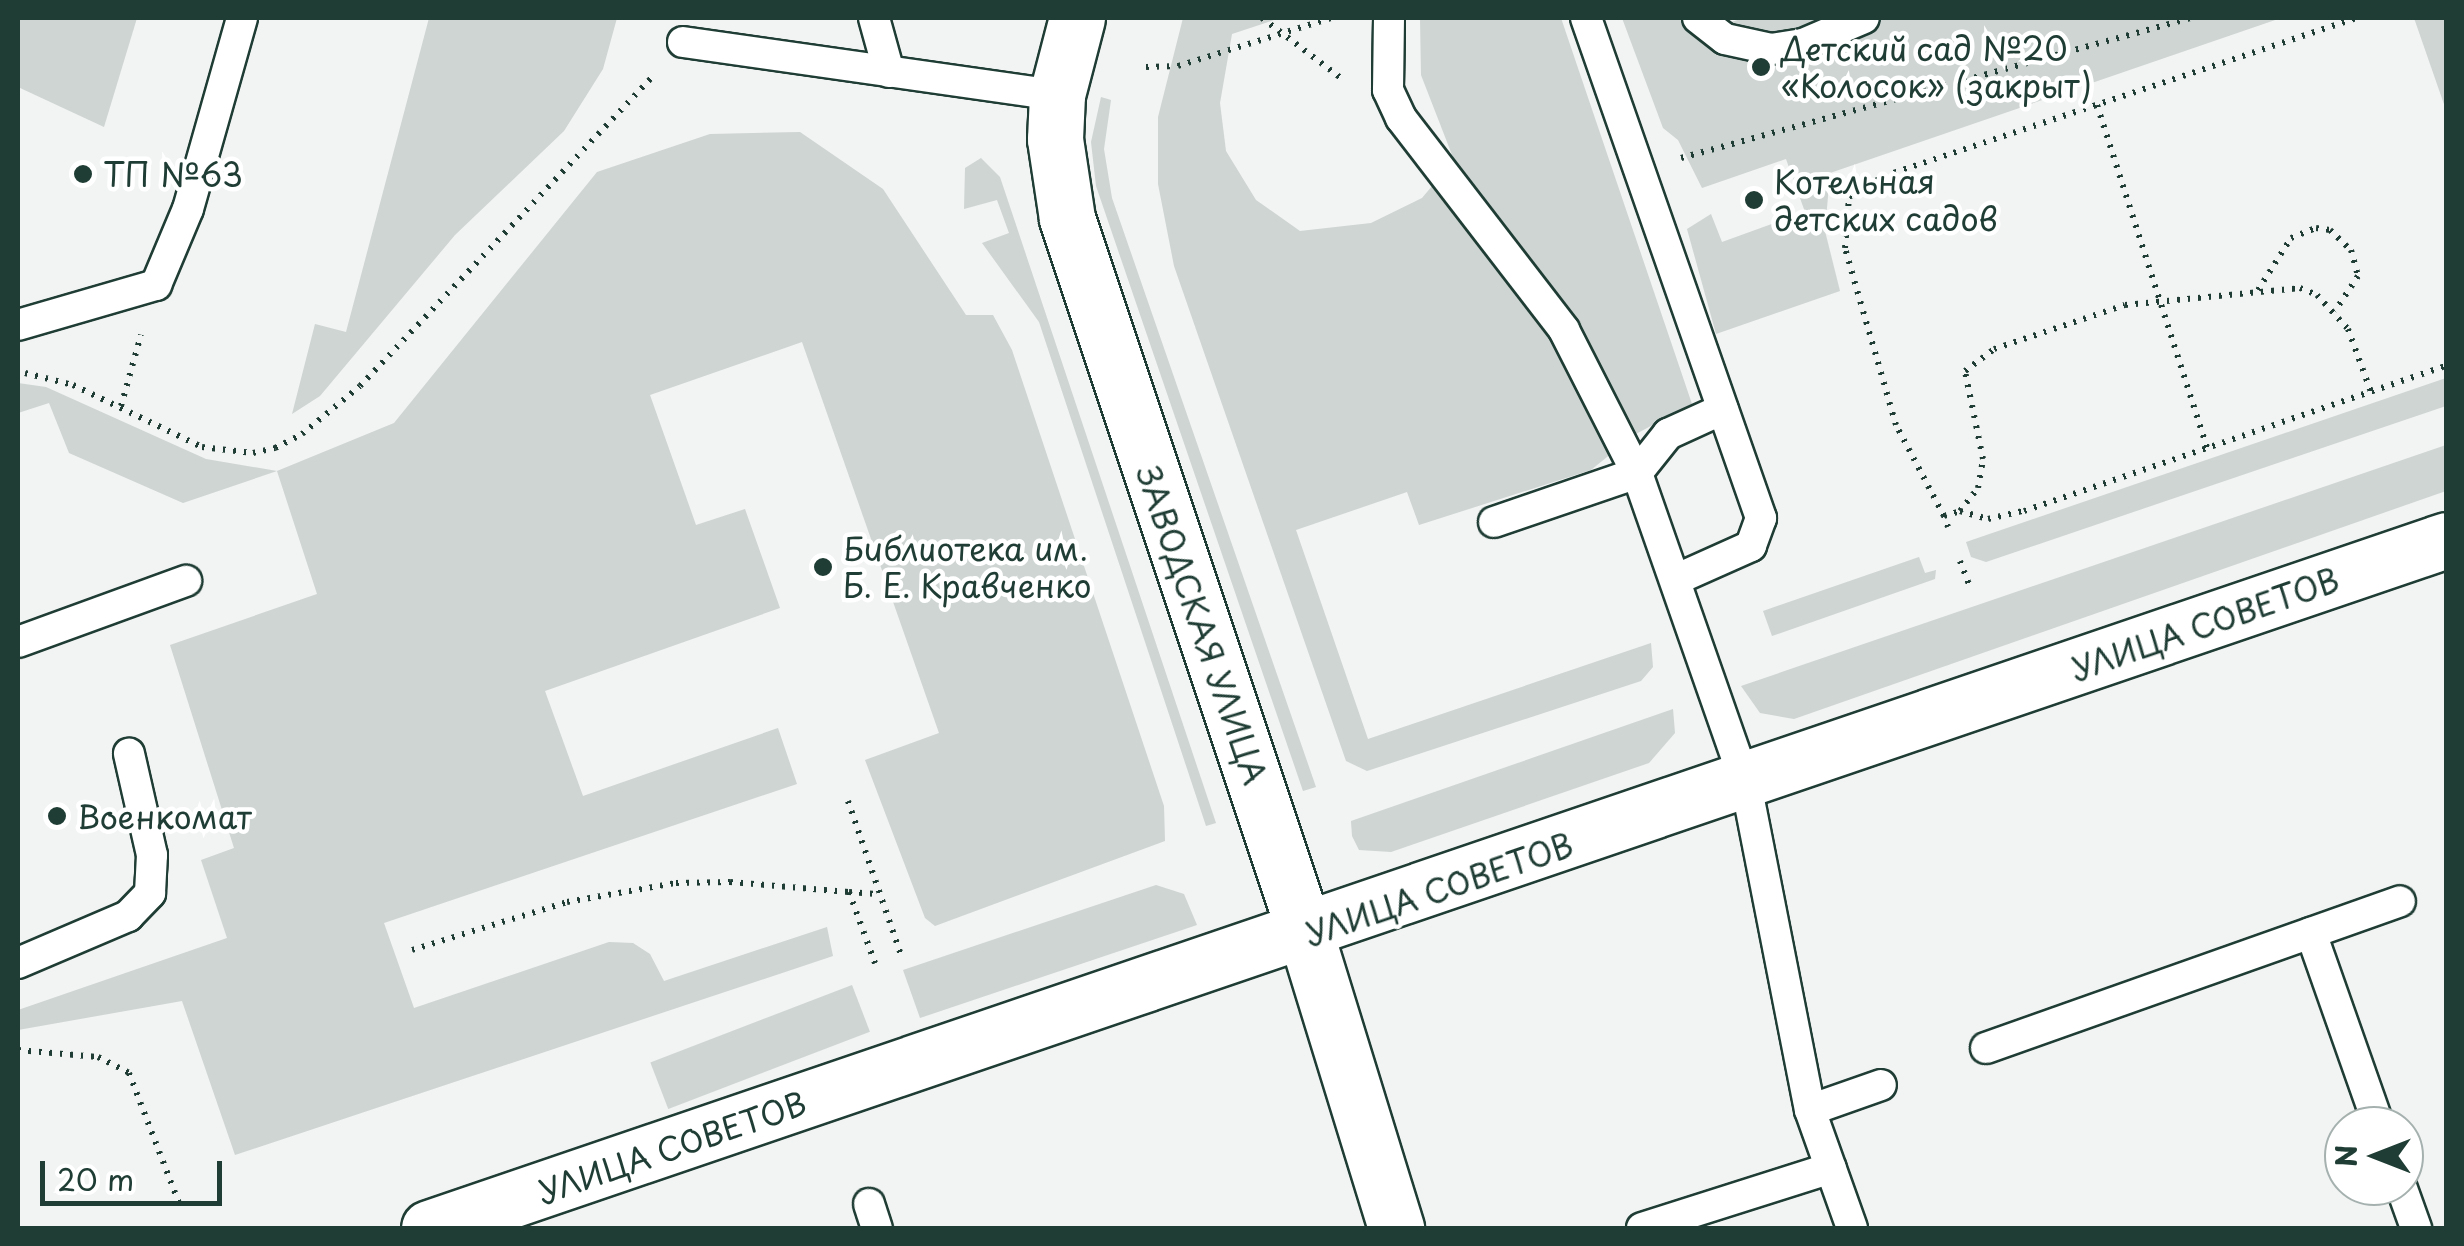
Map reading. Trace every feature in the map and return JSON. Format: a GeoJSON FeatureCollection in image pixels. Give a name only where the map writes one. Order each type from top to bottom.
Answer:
{"type":"FeatureCollection","features":[{"type":"Feature","properties":{"kind":"street","name":"ЗАВОДСКАЯ УЛИЦА"},"geometry":{"type":"LineString","coordinates":[[1077,18],[1057,95],[1055,139],[1067,218],[1306,935],[1396,1228]]}},
{"type":"Feature","properties":{"kind":"street","name":"УЛИЦА СОВЕТОВ"},"geometry":{"type":"LineString","coordinates":[[429,1228],[1306,935],[2446,540]]}},
{"type":"Feature","properties":{"kind":"lane"},"geometry":{"type":"LineString","coordinates":[[18,324],[156,285],[188,209],[242,18]]}},
{"type":"Feature","properties":{"kind":"lane"},"geometry":{"type":"LineString","coordinates":[[874,18],[889,72]]}},
{"type":"Feature","properties":{"kind":"lane"},"geometry":{"type":"LineString","coordinates":[[1389,18],[1388,90],[1401,118],[1546,304],[1638,473],[1746,784],[1810,1110],[1852,1228]]}},
{"type":"Feature","properties":{"kind":"lane"},"geometry":{"type":"LineString","coordinates":[[1586,18],[1756,499],[1760,535],[1730,560],[1675,580]]}},
{"type":"Feature","properties":{"kind":"lane"},"geometry":{"type":"LineString","coordinates":[[1698,18],[1726,38],[1771,49],[1803,44],[1864,18]]}},
{"type":"Feature","properties":{"kind":"lane"},"geometry":{"type":"LineString","coordinates":[[682,42],[1057,95]]}},
{"type":"Feature","properties":{"kind":"lane"},"geometry":{"type":"LineString","coordinates":[[1494,522],[1638,473],[1668,434],[1724,410]]}},
{"type":"Feature","properties":{"kind":"lane"},"geometry":{"type":"LineString","coordinates":[[18,642],[186,581]]}},
{"type":"Feature","properties":{"kind":"lane"},"geometry":{"type":"LineString","coordinates":[[18,963],[128,916],[150,893],[152,855],[129,754]]}},
{"type":"Feature","properties":{"kind":"lane"},"geometry":{"type":"LineString","coordinates":[[1986,1048],[2400,901]]}},
{"type":"Feature","properties":{"kind":"lane"},"geometry":{"type":"LineString","coordinates":[[2311,933],[2373,1106]]}},
{"type":"Feature","properties":{"kind":"lane"},"geometry":{"type":"LineString","coordinates":[[1810,1110],[1881,1085]]}},
{"type":"Feature","properties":{"kind":"lane"},"geometry":{"type":"LineString","coordinates":[[1642,1228],[1831,1168]]}},
{"type":"Feature","properties":{"kind":"path"},"geometry":{"type":"LineString","coordinates":[[1262,18],[1278,36],[1401,118]]}},
{"type":"Feature","properties":{"kind":"path"},"geometry":{"type":"LineString","coordinates":[[1146,67],[1178,66],[1331,18]]}},
{"type":"Feature","properties":{"kind":"path"},"geometry":{"type":"LineString","coordinates":[[1640,172],[2190,18]]}},
{"type":"Feature","properties":{"kind":"path"},"geometry":{"type":"LineString","coordinates":[[1948,526],[1914,470],[1881,373],[1845,248],[1849,197],[1884,176],[2355,18]]}},
{"type":"Feature","properties":{"kind":"path"},"geometry":{"type":"LineString","coordinates":[[18,371],[121,406],[174,436],[228,452],[253,453],[302,434],[360,386],[487,244],[588,152],[682,42]]}},
{"type":"Feature","properties":{"kind":"path"},"geometry":{"type":"LineString","coordinates":[[2097,105],[2154,299],[2207,448]]}},
{"type":"Feature","properties":{"kind":"path"},"geometry":{"type":"LineString","coordinates":[[2258,290],[2291,238],[2316,228],[2330,230],[2350,250],[2358,276],[2336,311]]}},
{"type":"Feature","properties":{"kind":"path"},"geometry":{"type":"LineString","coordinates":[[121,406],[156,285]]}},
{"type":"Feature","properties":{"kind":"path"},"geometry":{"type":"LineString","coordinates":[[1960,511],[1982,476],[1965,382],[1975,359],[2154,299],[2300,288],[2336,311],[2371,392]]}},
{"type":"Feature","properties":{"kind":"path"},"geometry":{"type":"LineString","coordinates":[[1944,516],[1960,511],[2004,517],[2446,366]]}},
{"type":"Feature","properties":{"kind":"path"},"geometry":{"type":"LineString","coordinates":[[1960,561],[1970,587]]}},
{"type":"Feature","properties":{"kind":"path"},"geometry":{"type":"LineString","coordinates":[[848,801],[901,955]]}},
{"type":"Feature","properties":{"kind":"path"},"geometry":{"type":"LineString","coordinates":[[412,950],[567,902],[676,883],[880,894]]}},
{"type":"Feature","properties":{"kind":"path"},"geometry":{"type":"LineString","coordinates":[[850,892],[875,964]]}},
{"type":"Feature","properties":{"kind":"path"},"geometry":{"type":"LineString","coordinates":[[18,1050],[98,1058],[129,1073],[179,1202]]}},
{"type":"Feature","properties":{"kind":"shaded area"},"geometry":{"type":"Polygon","coordinates":[[[18,18],[137,18],[104,127],[18,87],[18,18]]]}},
{"type":"Feature","properties":{"kind":"shaded area"},"geometry":{"type":"Polygon","coordinates":[[[429,18],[617,18],[603,69],[564,131],[455,235],[320,396],[292,414],[315,324],[346,332],[429,18]]]}},
{"type":"Feature","properties":{"kind":"shaded area"},"geometry":{"type":"Polygon","coordinates":[[[1183,18],[1280,18],[1232,34],[1220,103],[1226,151],[1256,200],[1300,231],[1371,223],[1422,198],[1454,160],[1421,75],[1420,18],[1561,18],[1692,404],[1634,435],[1591,470],[1419,525],[1407,492],[1296,530],[1368,739],[1651,643],[1653,667],[1641,681],[1367,771],[1346,761],[1174,266],[1158,184],[1158,117],[1183,18]]]}},
{"type":"Feature","properties":{"kind":"shaded area"},"geometry":{"type":"Polygon","coordinates":[[[1622,18],[1684,18],[1695,33],[1744,18],[2281,18],[1830,173],[1825,231],[1840,291],[1716,334],[1687,229],[1711,214],[1722,242],[1805,212],[1786,159],[1702,188],[1678,140],[1663,128],[1622,18]]]}},
{"type":"Feature","properties":{"kind":"shaded area"},"geometry":{"type":"Polygon","coordinates":[[[2414,18],[2446,18],[2446,110],[2414,18]]]}},
{"type":"Feature","properties":{"kind":"shaded area"},"geometry":{"type":"Polygon","coordinates":[[[1101,97],[1111,100],[1104,149],[1112,198],[1316,787],[1303,791],[1096,186],[1091,142],[1101,97]]]}},
{"type":"Feature","properties":{"kind":"shaded area"},"geometry":{"type":"Polygon","coordinates":[[[800,132],[883,189],[966,315],[993,315],[1012,350],[1164,806],[1165,841],[935,926],[925,918],[865,760],[939,733],[802,342],[650,395],[696,525],[745,509],[780,608],[545,691],[583,796],[778,728],[797,784],[384,923],[414,1008],[609,942],[633,943],[650,954],[664,981],[827,927],[833,956],[235,1155],[182,1001],[18,1030],[18,1010],[227,938],[201,860],[234,848],[170,645],[317,594],[277,471],[394,423],[597,172],[710,134],[800,132]]]}},
{"type":"Feature","properties":{"kind":"shaded area"},"geometry":{"type":"Polygon","coordinates":[[[981,158],[1000,177],[1216,823],[1206,826],[1039,322],[982,243],[1009,233],[997,200],[964,209],[965,168],[981,158]]]}},
{"type":"Feature","properties":{"kind":"shaded area"},"geometry":{"type":"Polygon","coordinates":[[[2446,378],[2446,406],[1986,562],[1971,557],[1966,542],[2446,378]]]}},
{"type":"Feature","properties":{"kind":"shaded area"},"geometry":{"type":"Polygon","coordinates":[[[18,383],[46,387],[206,459],[277,471],[183,503],[69,453],[49,403],[18,413],[18,383]]]}},
{"type":"Feature","properties":{"kind":"shaded area"},"geometry":{"type":"Polygon","coordinates":[[[2446,445],[2446,491],[1794,719],[1760,713],[1741,686],[2446,445]]]}},
{"type":"Feature","properties":{"kind":"shaded area"},"geometry":{"type":"Polygon","coordinates":[[[1919,557],[1925,573],[1936,570],[1935,579],[1772,636],[1763,611],[1919,557]]]}},
{"type":"Feature","properties":{"kind":"shaded area"},"geometry":{"type":"Polygon","coordinates":[[[1673,709],[1675,733],[1649,763],[1391,852],[1359,850],[1352,836],[1351,821],[1673,709]]]}},
{"type":"Feature","properties":{"kind":"shaded area"},"geometry":{"type":"Polygon","coordinates":[[[1156,885],[1184,894],[1197,925],[920,1018],[903,970],[1156,885]]]}},
{"type":"Feature","properties":{"kind":"shaded area"},"geometry":{"type":"Polygon","coordinates":[[[852,985],[870,1032],[668,1109],[650,1062],[852,985]]]}},
{"type":"Feature","properties":{"kind":"place","name":"Детский сад №20 «Колосок» (закрыт)"},"geometry":{"type":"Point","coordinates":[1761,67]}},
{"type":"Feature","properties":{"kind":"place","name":"ТП №63"},"geometry":{"type":"Point","coordinates":[83,174]}},
{"type":"Feature","properties":{"kind":"place","name":"Котельная детских садов"},"geometry":{"type":"Point","coordinates":[1754,200]}},
{"type":"Feature","properties":{"kind":"place","name":"Библиотека им. Б. Е. Кравченко"},"geometry":{"type":"Point","coordinates":[823,567]}},
{"type":"Feature","properties":{"kind":"place","name":"Военкомат"},"geometry":{"type":"Point","coordinates":[57,816]}}]}
